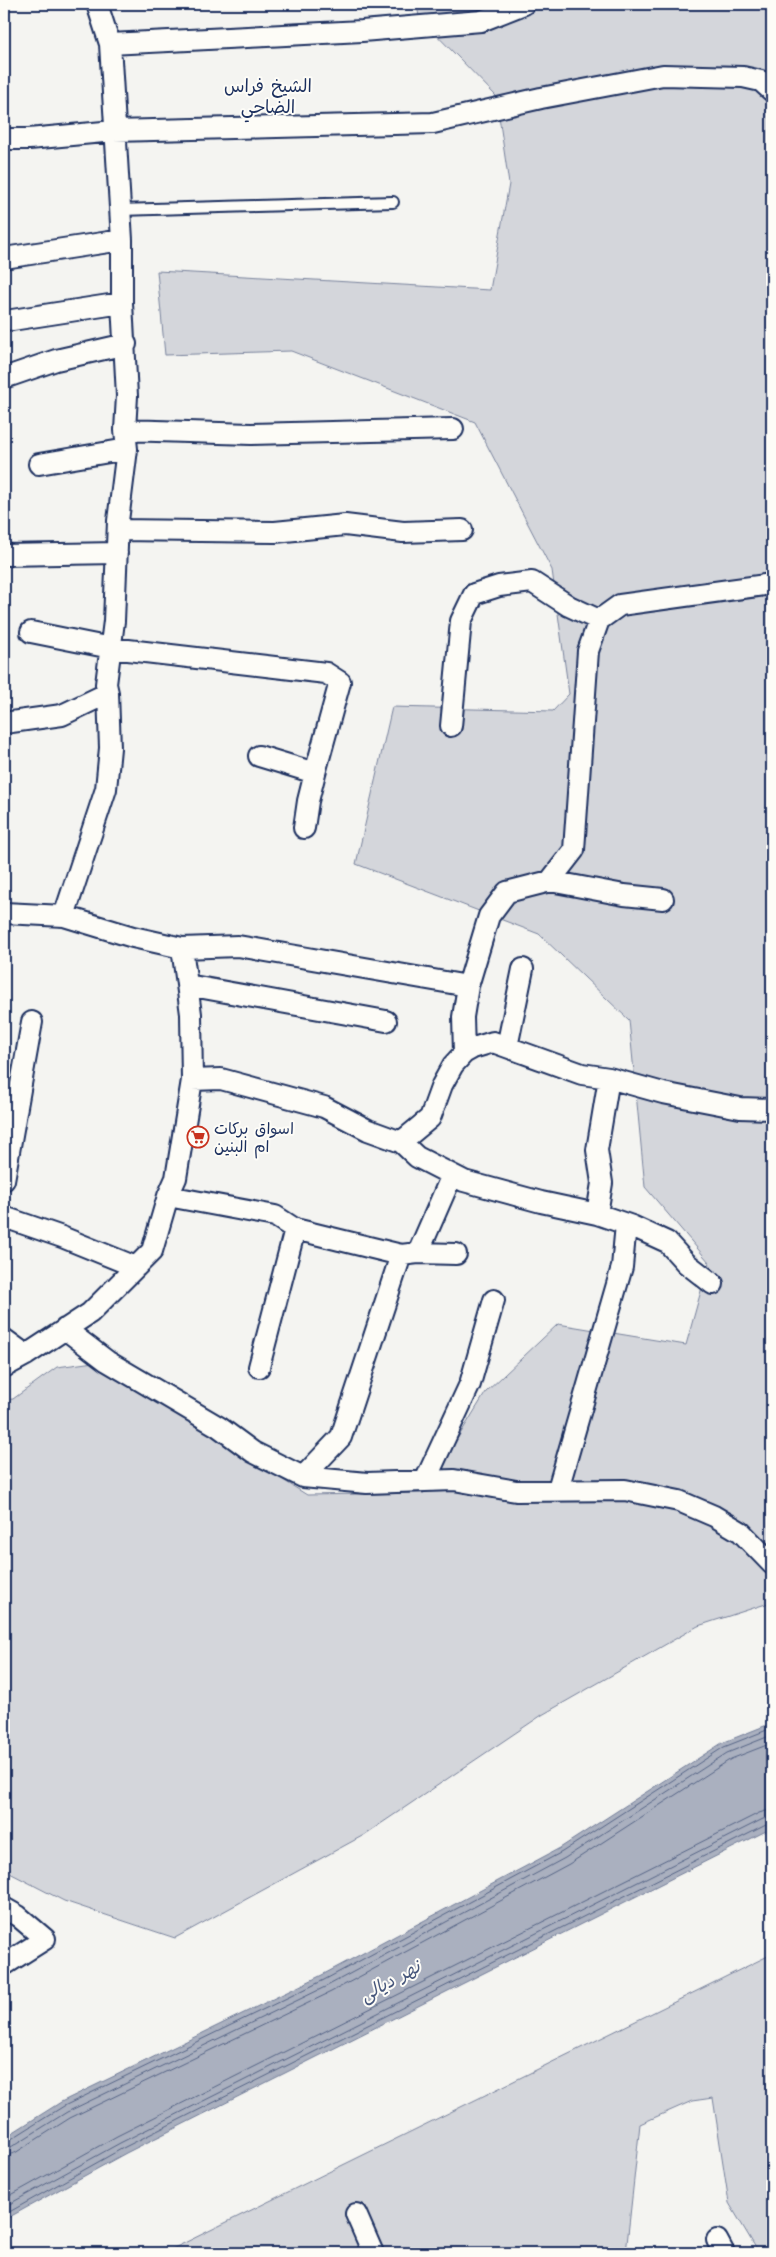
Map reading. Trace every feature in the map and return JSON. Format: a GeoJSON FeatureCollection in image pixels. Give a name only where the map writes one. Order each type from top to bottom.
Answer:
{"type":"FeatureCollection","features":[{"type":"Feature","properties":{"kind":"street"},"geometry":{"type":"LineString","coordinates":[[64,916],[106,789],[110,748],[106,684],[114,621],[118,530],[126,439],[126,344],[122,303],[122,240],[110,44],[97,4]]}},
{"type":"Feature","properties":{"kind":"street"},"geometry":{"type":"LineString","coordinates":[[110,44],[362,31],[481,21],[524,4]]}},
{"type":"Feature","properties":{"kind":"street"},"geometry":{"type":"LineString","coordinates":[[4,138],[29,139],[114,131],[433,122],[541,98],[663,75],[743,77],[761,81],[772,90]]}},
{"type":"Feature","properties":{"kind":"street"},"geometry":{"type":"LineString","coordinates":[[4,258],[122,240]]}},
{"type":"Feature","properties":{"kind":"street"},"geometry":{"type":"LineString","coordinates":[[12,320],[122,303]]}},
{"type":"Feature","properties":{"kind":"street"},"geometry":{"type":"LineString","coordinates":[[4,378],[56,360],[126,344]]}},
{"type":"Feature","properties":{"kind":"street"},"geometry":{"type":"LineString","coordinates":[[39,464],[126,439],[453,429]]}},
{"type":"Feature","properties":{"kind":"street"},"geometry":{"type":"LineString","coordinates":[[118,530],[275,532],[345,525],[403,532],[462,530]]}},
{"type":"Feature","properties":{"kind":"street"},"geometry":{"type":"LineString","coordinates":[[4,555],[117,554]]}},
{"type":"Feature","properties":{"kind":"street"},"geometry":{"type":"LineString","coordinates":[[451,726],[461,621],[474,594],[499,586],[532,582],[569,606],[600,620]]}},
{"type":"Feature","properties":{"kind":"street"},"geometry":{"type":"LineString","coordinates":[[550,881],[574,850],[588,651],[600,620],[620,605],[772,584]]}},
{"type":"Feature","properties":{"kind":"street"},"geometry":{"type":"LineString","coordinates":[[31,632],[111,648],[326,673],[340,682],[308,800],[304,828]]}},
{"type":"Feature","properties":{"kind":"street"},"geometry":{"type":"LineString","coordinates":[[4,723],[62,715],[108,692]]}},
{"type":"Feature","properties":{"kind":"street"},"geometry":{"type":"LineString","coordinates":[[259,756],[316,773]]}},
{"type":"Feature","properties":{"kind":"street"},"geometry":{"type":"LineString","coordinates":[[464,1053],[464,1017],[468,986],[489,916],[507,892],[550,881],[624,895],[663,899]]}},
{"type":"Feature","properties":{"kind":"street"},"geometry":{"type":"LineString","coordinates":[[4,913],[64,916],[133,937],[182,948],[238,946],[468,986]]}},
{"type":"Feature","properties":{"kind":"street"},"geometry":{"type":"LineString","coordinates":[[4,1367],[26,1355],[90,1313],[152,1251],[168,1196],[176,1178],[192,1080],[191,1014],[182,948]]}},
{"type":"Feature","properties":{"kind":"street"},"geometry":{"type":"LineString","coordinates":[[507,1047],[523,969]]}},
{"type":"Feature","properties":{"kind":"street"},"geometry":{"type":"LineString","coordinates":[[187,985],[386,1021]]}},
{"type":"Feature","properties":{"kind":"street"},"geometry":{"type":"LineString","coordinates":[[4,1180],[32,1022]]}},
{"type":"Feature","properties":{"kind":"street"},"geometry":{"type":"LineString","coordinates":[[401,1142],[430,1118],[442,1085],[453,1064],[464,1053],[493,1042],[582,1074],[609,1078],[663,1094],[740,1108],[772,1109]]}},
{"type":"Feature","properties":{"kind":"street"},"geometry":{"type":"LineString","coordinates":[[597,1214],[602,1183],[597,1150],[609,1078]]}},
{"type":"Feature","properties":{"kind":"street"},"geometry":{"type":"LineString","coordinates":[[192,1080],[221,1079],[324,1107],[368,1130],[401,1142],[418,1157],[464,1181],[541,1202],[597,1214],[626,1224],[667,1242],[686,1263],[713,1284]]}},
{"type":"Feature","properties":{"kind":"street"},"geometry":{"type":"LineString","coordinates":[[303,1477],[341,1436],[409,1254],[452,1175]]}},
{"type":"Feature","properties":{"kind":"street"},"geometry":{"type":"LineString","coordinates":[[168,1196],[275,1216],[295,1229],[409,1254],[456,1254]]}},
{"type":"Feature","properties":{"kind":"street"},"geometry":{"type":"LineString","coordinates":[[4,1217],[62,1237],[136,1267]]}},
{"type":"Feature","properties":{"kind":"street"},"geometry":{"type":"LineString","coordinates":[[558,1489],[622,1267],[626,1224]]}},
{"type":"Feature","properties":{"kind":"street"},"geometry":{"type":"LineString","coordinates":[[259,1366],[295,1229]]}},
{"type":"Feature","properties":{"kind":"street"},"geometry":{"type":"LineString","coordinates":[[425,1481],[470,1384],[494,1300]]}},
{"type":"Feature","properties":{"kind":"street"},"geometry":{"type":"LineString","coordinates":[[66,1329],[107,1361],[219,1426],[253,1452],[303,1477],[367,1483],[454,1480],[516,1491],[558,1489],[625,1490],[679,1501],[714,1516],[741,1532],[772,1564]]}},
{"type":"Feature","properties":{"kind":"street"},"geometry":{"type":"LineString","coordinates":[[4,1339],[26,1355]]}},
{"type":"Feature","properties":{"kind":"street"},"geometry":{"type":"LineString","coordinates":[[4,1908],[18,1916],[45,1939],[4,1966]]}},
{"type":"Feature","properties":{"kind":"street"},"geometry":{"type":"LineString","coordinates":[[356,2214],[373,2253]]}},
{"type":"Feature","properties":{"kind":"lane"},"geometry":{"type":"LineString","coordinates":[[120,210],[392,202]]}},
{"type":"Feature","properties":{"kind":"shaded area"},"geometry":{"type":"Polygon","coordinates":[[[417,4],[772,4],[772,1602],[698,1626],[542,1715],[364,1835],[175,1938],[64,1901],[4,1870],[4,1400],[13,1399],[57,1367],[94,1362],[307,1495],[424,1493],[486,1392],[558,1324],[686,1345],[709,1262],[645,1187],[629,1020],[539,934],[356,864],[392,707],[553,711],[569,694],[552,570],[475,422],[291,351],[165,355],[157,271],[490,290],[509,184],[496,96],[419,17],[417,4]]]}},
{"type":"Feature","properties":{"kind":"shaded area"},"geometry":{"type":"Polygon","coordinates":[[[772,1954],[772,2253],[759,2253],[729,2203],[713,2098],[692,2101],[640,2124],[626,2253],[164,2253],[772,1954]]]}},
{"type":"Feature","properties":{"kind":"water","name":"نهر ديالى"},"geometry":{"type":"Polygon","coordinates":[[[772,1723],[772,1828],[126,2153],[4,2220],[4,2138],[61,2102],[322,1975],[560,1848],[722,1743],[772,1723]]]}},
{"type":"Feature","properties":{"kind":"place","name":"اسواق بركات ام البنين"},"geometry":{"type":"Point","coordinates":[198,1137]}},
{"type":"Feature","properties":{"kind":"district","name":"الشيخ فراس الضاحي"},"geometry":{"type":"Point","coordinates":[268,96]}}]}
